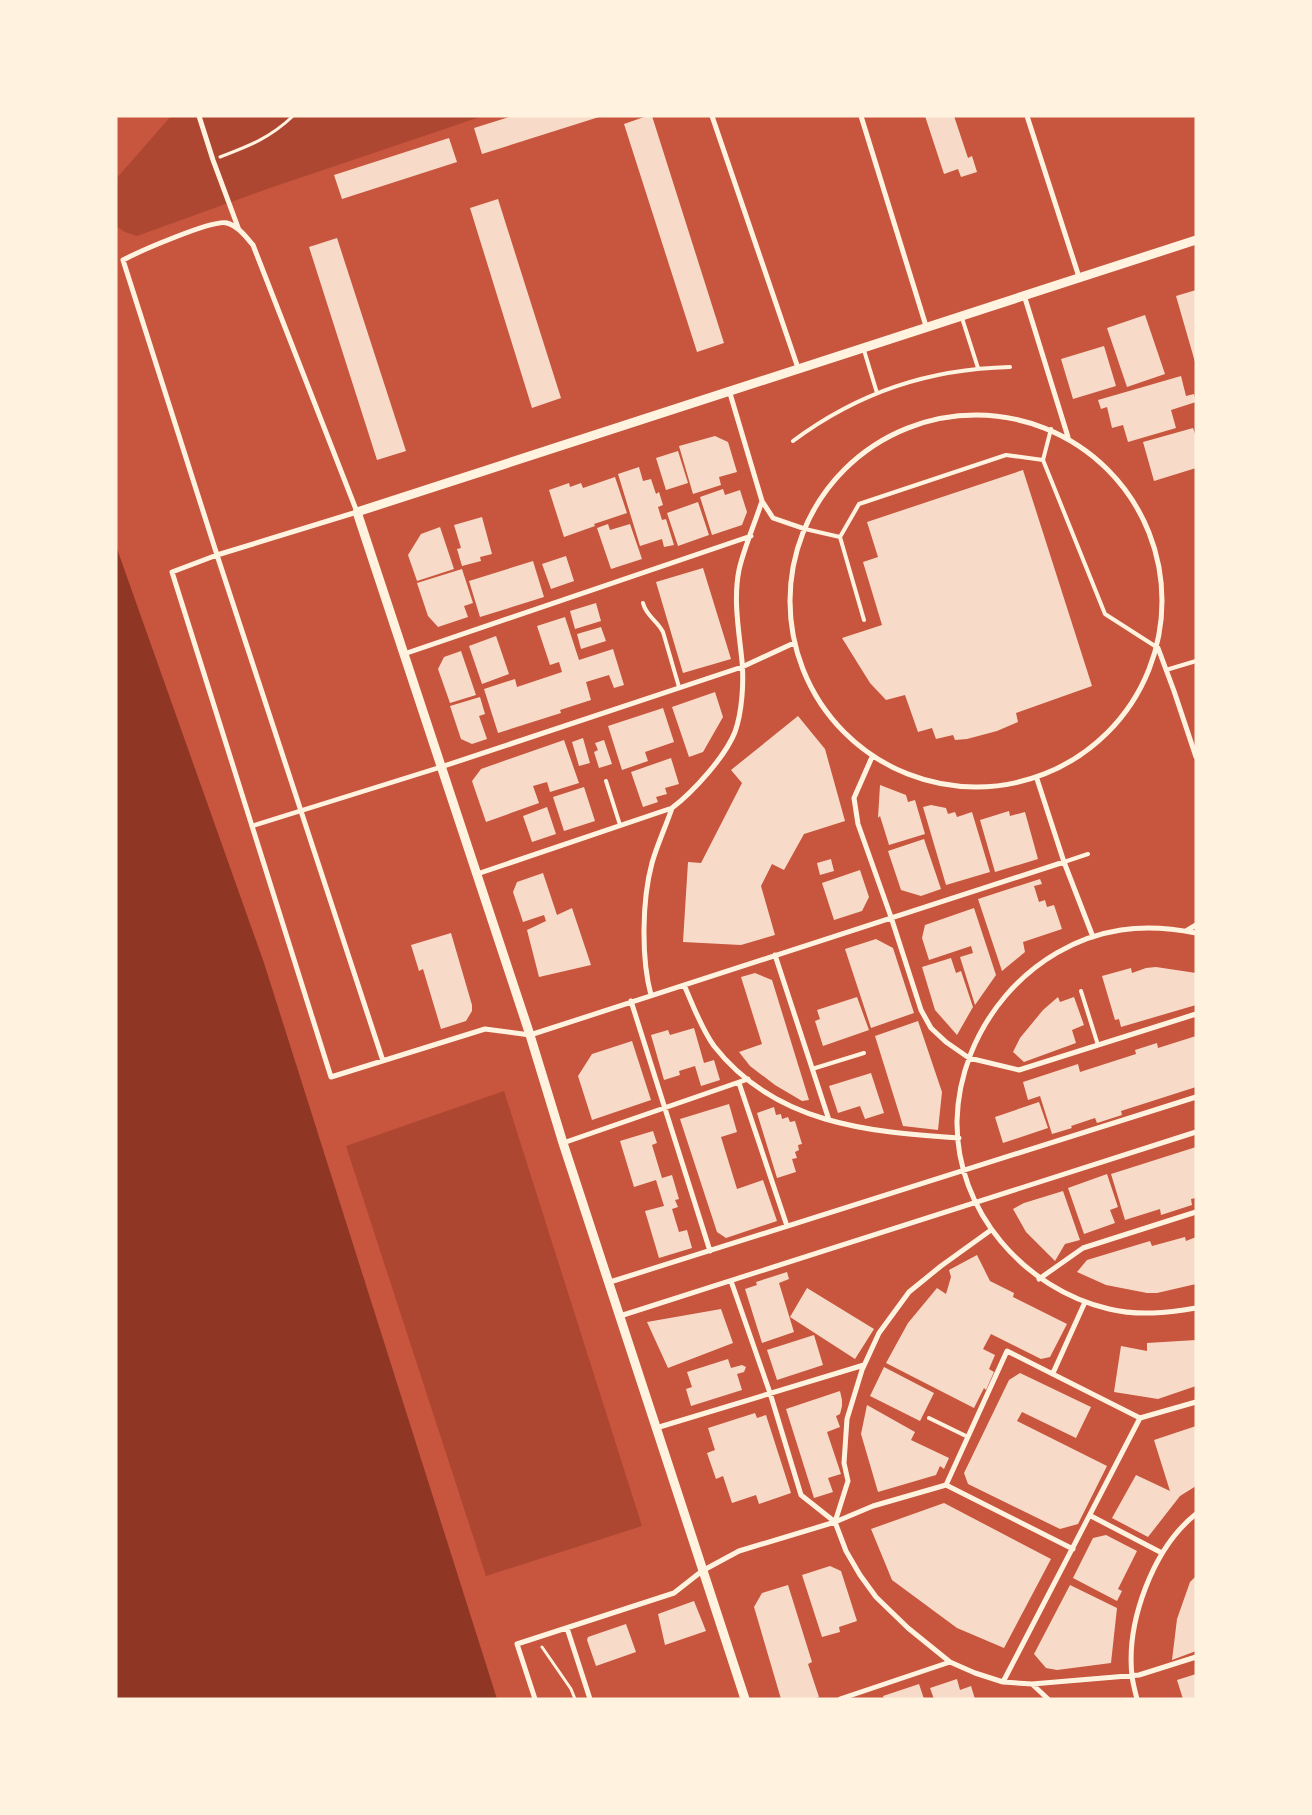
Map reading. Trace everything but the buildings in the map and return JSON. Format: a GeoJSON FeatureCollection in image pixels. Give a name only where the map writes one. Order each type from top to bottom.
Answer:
{"type":"FeatureCollection","features":[{"type":"Feature","properties":{"kind":"street"},"geometry":{"type":"LineString","coordinates":[[199,116],[239,230]]}},
{"type":"Feature","properties":{"kind":"street"},"geometry":{"type":"LineString","coordinates":[[712,116],[798,368]]}},
{"type":"Feature","properties":{"kind":"street"},"geometry":{"type":"LineString","coordinates":[[861,116],[926,326]]}},
{"type":"Feature","properties":{"kind":"street"},"geometry":{"type":"LineString","coordinates":[[1027,116],[1079,278]]}},
{"type":"Feature","properties":{"kind":"street"},"geometry":{"type":"LineString","coordinates":[[382,1061],[122,260],[209,226],[226,223],[239,230],[253,245],[357,512],[530,1035],[563,1143],[745,1699]]}},
{"type":"Feature","properties":{"kind":"street"},"geometry":{"type":"LineString","coordinates":[[1064,862],[530,1035],[485,1029],[331,1077],[172,572],[217,555],[357,512],[863,346],[1196,240]]}},
{"type":"Feature","properties":{"kind":"street"},"geometry":{"type":"LineString","coordinates":[[1024,295],[1068,437]]}},
{"type":"Feature","properties":{"kind":"street"},"geometry":{"type":"LineString","coordinates":[[729,390],[762,501],[773,518],[806,529]]}},
{"type":"Feature","properties":{"kind":"street"},"geometry":{"type":"LineString","coordinates":[[995,414],[1051,429],[1068,437],[1106,466],[1136,503],[1152,537],[1159,565],[1163,603],[1158,648],[1142,686],[1116,725],[1081,756],[1037,779],[997,787],[953,787],[911,777],[872,757],[837,726],[810,688],[794,643],[789,613],[790,582],[796,552],[806,529],[838,474],[883,438],[937,417],[995,414]]}},
{"type":"Feature","properties":{"kind":"street"},"geometry":{"type":"LineString","coordinates":[[477,874],[672,808],[686,798],[719,758],[734,732],[742,696],[742,667],[737,612],[739,570],[762,501]]}},
{"type":"Feature","properties":{"kind":"street"},"geometry":{"type":"LineString","coordinates":[[404,654],[751,536]]}},
{"type":"Feature","properties":{"kind":"street"},"geometry":{"type":"LineString","coordinates":[[252,826],[442,767],[742,667],[794,643]]}},
{"type":"Feature","properties":{"kind":"street"},"geometry":{"type":"LineString","coordinates":[[1158,648],[1196,757]]}},
{"type":"Feature","properties":{"kind":"street"},"geometry":{"type":"LineString","coordinates":[[872,757],[854,798],[858,824],[921,1010],[931,1028],[946,1042],[969,1058],[1019,1070],[1196,1014]]}},
{"type":"Feature","properties":{"kind":"street"},"geometry":{"type":"LineString","coordinates":[[1037,779],[1064,862],[1093,937]]}},
{"type":"Feature","properties":{"kind":"street"},"geometry":{"type":"LineString","coordinates":[[651,995],[647,982],[644,928],[646,897],[652,863],[672,808]]}},
{"type":"Feature","properties":{"kind":"street"},"geometry":{"type":"LineString","coordinates":[[1186,931],[1196,925]]}},
{"type":"Feature","properties":{"kind":"street"},"geometry":{"type":"LineString","coordinates":[[1196,933],[1148,928],[1120,930],[1093,937],[1065,948],[1039,963],[1016,982],[997,1005],[981,1030],[962,1080],[957,1121],[964,1170],[976,1202],[991,1230],[1005,1248],[1040,1279],[1060,1291],[1085,1302],[1111,1310],[1140,1313],[1170,1313],[1196,1308]]}},
{"type":"Feature","properties":{"kind":"street"},"geometry":{"type":"LineString","coordinates":[[775,955],[829,1120]]}},
{"type":"Feature","properties":{"kind":"street"},"geometry":{"type":"LineString","coordinates":[[684,985],[713,1045],[748,1080],[784,1104],[814,1117],[870,1130],[959,1138]]}},
{"type":"Feature","properties":{"kind":"street"},"geometry":{"type":"LineString","coordinates":[[631,1001],[710,1251]]}},
{"type":"Feature","properties":{"kind":"street"},"geometry":{"type":"LineString","coordinates":[[563,1143],[748,1080]]}},
{"type":"Feature","properties":{"kind":"street"},"geometry":{"type":"LineString","coordinates":[[739,1083],[787,1226]]}},
{"type":"Feature","properties":{"kind":"street"},"geometry":{"type":"LineString","coordinates":[[610,1282],[1196,1097]]}},
{"type":"Feature","properties":{"kind":"street"},"geometry":{"type":"LineString","coordinates":[[620,1316],[1196,1132]]}},
{"type":"Feature","properties":{"kind":"street"},"geometry":{"type":"LineString","coordinates":[[1040,1279],[1083,1248],[1196,1212]]}},
{"type":"Feature","properties":{"kind":"street"},"geometry":{"type":"LineString","coordinates":[[834,1522],[848,1481],[844,1463],[847,1419],[864,1365],[879,1332],[909,1292],[991,1230]]}},
{"type":"Feature","properties":{"kind":"street"},"geometry":{"type":"LineString","coordinates":[[731,1280],[770,1393],[801,1495],[834,1522],[860,1575],[876,1597],[908,1628],[950,1662],[1003,1682],[1032,1684],[1132,1676],[1196,1657]]}},
{"type":"Feature","properties":{"kind":"street"},"geometry":{"type":"LineString","coordinates":[[1053,1373],[1085,1302]]}},
{"type":"Feature","properties":{"kind":"street"},"geometry":{"type":"LineString","coordinates":[[946,1485],[1007,1351],[1140,1418],[1196,1402]]}},
{"type":"Feature","properties":{"kind":"street"},"geometry":{"type":"LineString","coordinates":[[656,1428],[864,1365]]}},
{"type":"Feature","properties":{"kind":"street"},"geometry":{"type":"LineString","coordinates":[[1003,1682],[1140,1418]]}},
{"type":"Feature","properties":{"kind":"street"},"geometry":{"type":"LineString","coordinates":[[535,1699],[517,1644],[674,1593],[702,1571],[739,1551],[834,1522],[873,1506],[946,1485],[1073,1549]]}},
{"type":"Feature","properties":{"kind":"street"},"geometry":{"type":"LineString","coordinates":[[1137,1699],[1132,1676],[1133,1633],[1143,1591],[1162,1553],[1196,1514]]}},
{"type":"Feature","properties":{"kind":"street"},"geometry":{"type":"LineString","coordinates":[[1090,1516],[1162,1553]]}},
{"type":"Feature","properties":{"kind":"street"},"geometry":{"type":"LineString","coordinates":[[567,1628],[590,1699]]}},
{"type":"Feature","properties":{"kind":"street"},"geometry":{"type":"LineString","coordinates":[[840,1699],[950,1662]]}},
{"type":"Feature","properties":{"kind":"street"},"geometry":{"type":"LineString","coordinates":[[1032,1684],[1048,1699]]}},
{"type":"Feature","properties":{"kind":"lane"},"geometry":{"type":"LineString","coordinates":[[961,315],[978,368]]}},
{"type":"Feature","properties":{"kind":"lane"},"geometry":{"type":"LineString","coordinates":[[863,346],[877,393]]}},
{"type":"Feature","properties":{"kind":"lane"},"geometry":{"type":"LineString","coordinates":[[794,441],[825,419],[886,389],[921,379],[978,368],[1010,367]]}},
{"type":"Feature","properties":{"kind":"lane"},"geometry":{"type":"LineString","coordinates":[[1051,429],[1043,460],[1106,614],[1158,648]]}},
{"type":"Feature","properties":{"kind":"lane"},"geometry":{"type":"LineString","coordinates":[[864,620],[840,537],[859,504],[1006,455],[1043,460]]}},
{"type":"Feature","properties":{"kind":"lane"},"geometry":{"type":"LineString","coordinates":[[806,529],[840,537]]}},
{"type":"Feature","properties":{"kind":"lane"},"geometry":{"type":"LineString","coordinates":[[643,603],[645,611],[659,625],[679,687]]}},
{"type":"Feature","properties":{"kind":"lane"},"geometry":{"type":"LineString","coordinates":[[1166,670],[1196,661]]}},
{"type":"Feature","properties":{"kind":"lane"},"geometry":{"type":"LineString","coordinates":[[606,782],[620,826]]}},
{"type":"Feature","properties":{"kind":"lane"},"geometry":{"type":"LineString","coordinates":[[1064,862],[1088,854]]}},
{"type":"Feature","properties":{"kind":"lane"},"geometry":{"type":"LineString","coordinates":[[1081,991],[1098,1045]]}},
{"type":"Feature","properties":{"kind":"lane"},"geometry":{"type":"LineString","coordinates":[[812,1069],[864,1054]]}},
{"type":"Feature","properties":{"kind":"lane"},"geometry":{"type":"LineString","coordinates":[[929,1418],[968,1437]]}},
{"type":"Feature","properties":{"kind":"path"},"geometry":{"type":"LineString","coordinates":[[213,160],[270,136],[293,116]]}},
{"type":"Feature","properties":{"kind":"path"},"geometry":{"type":"LineString","coordinates":[[536,1638],[571,1689],[575,1699]]}},
{"type":"Feature","properties":{"kind":"shaded area"},"geometry":{"type":"Polygon","coordinates":[[[171,116],[483,116],[267,189],[137,236],[125,232],[116,226],[116,179],[171,116]]]}},
{"type":"Feature","properties":{"kind":"shaded area"},"geometry":{"type":"Polygon","coordinates":[[[116,546],[264,963],[497,1699],[116,1699],[116,546]]]}},
{"type":"Feature","properties":{"kind":"shaded area"},"geometry":{"type":"Polygon","coordinates":[[[504,1091],[642,1526],[486,1576],[346,1146],[504,1091]]]}}]}
